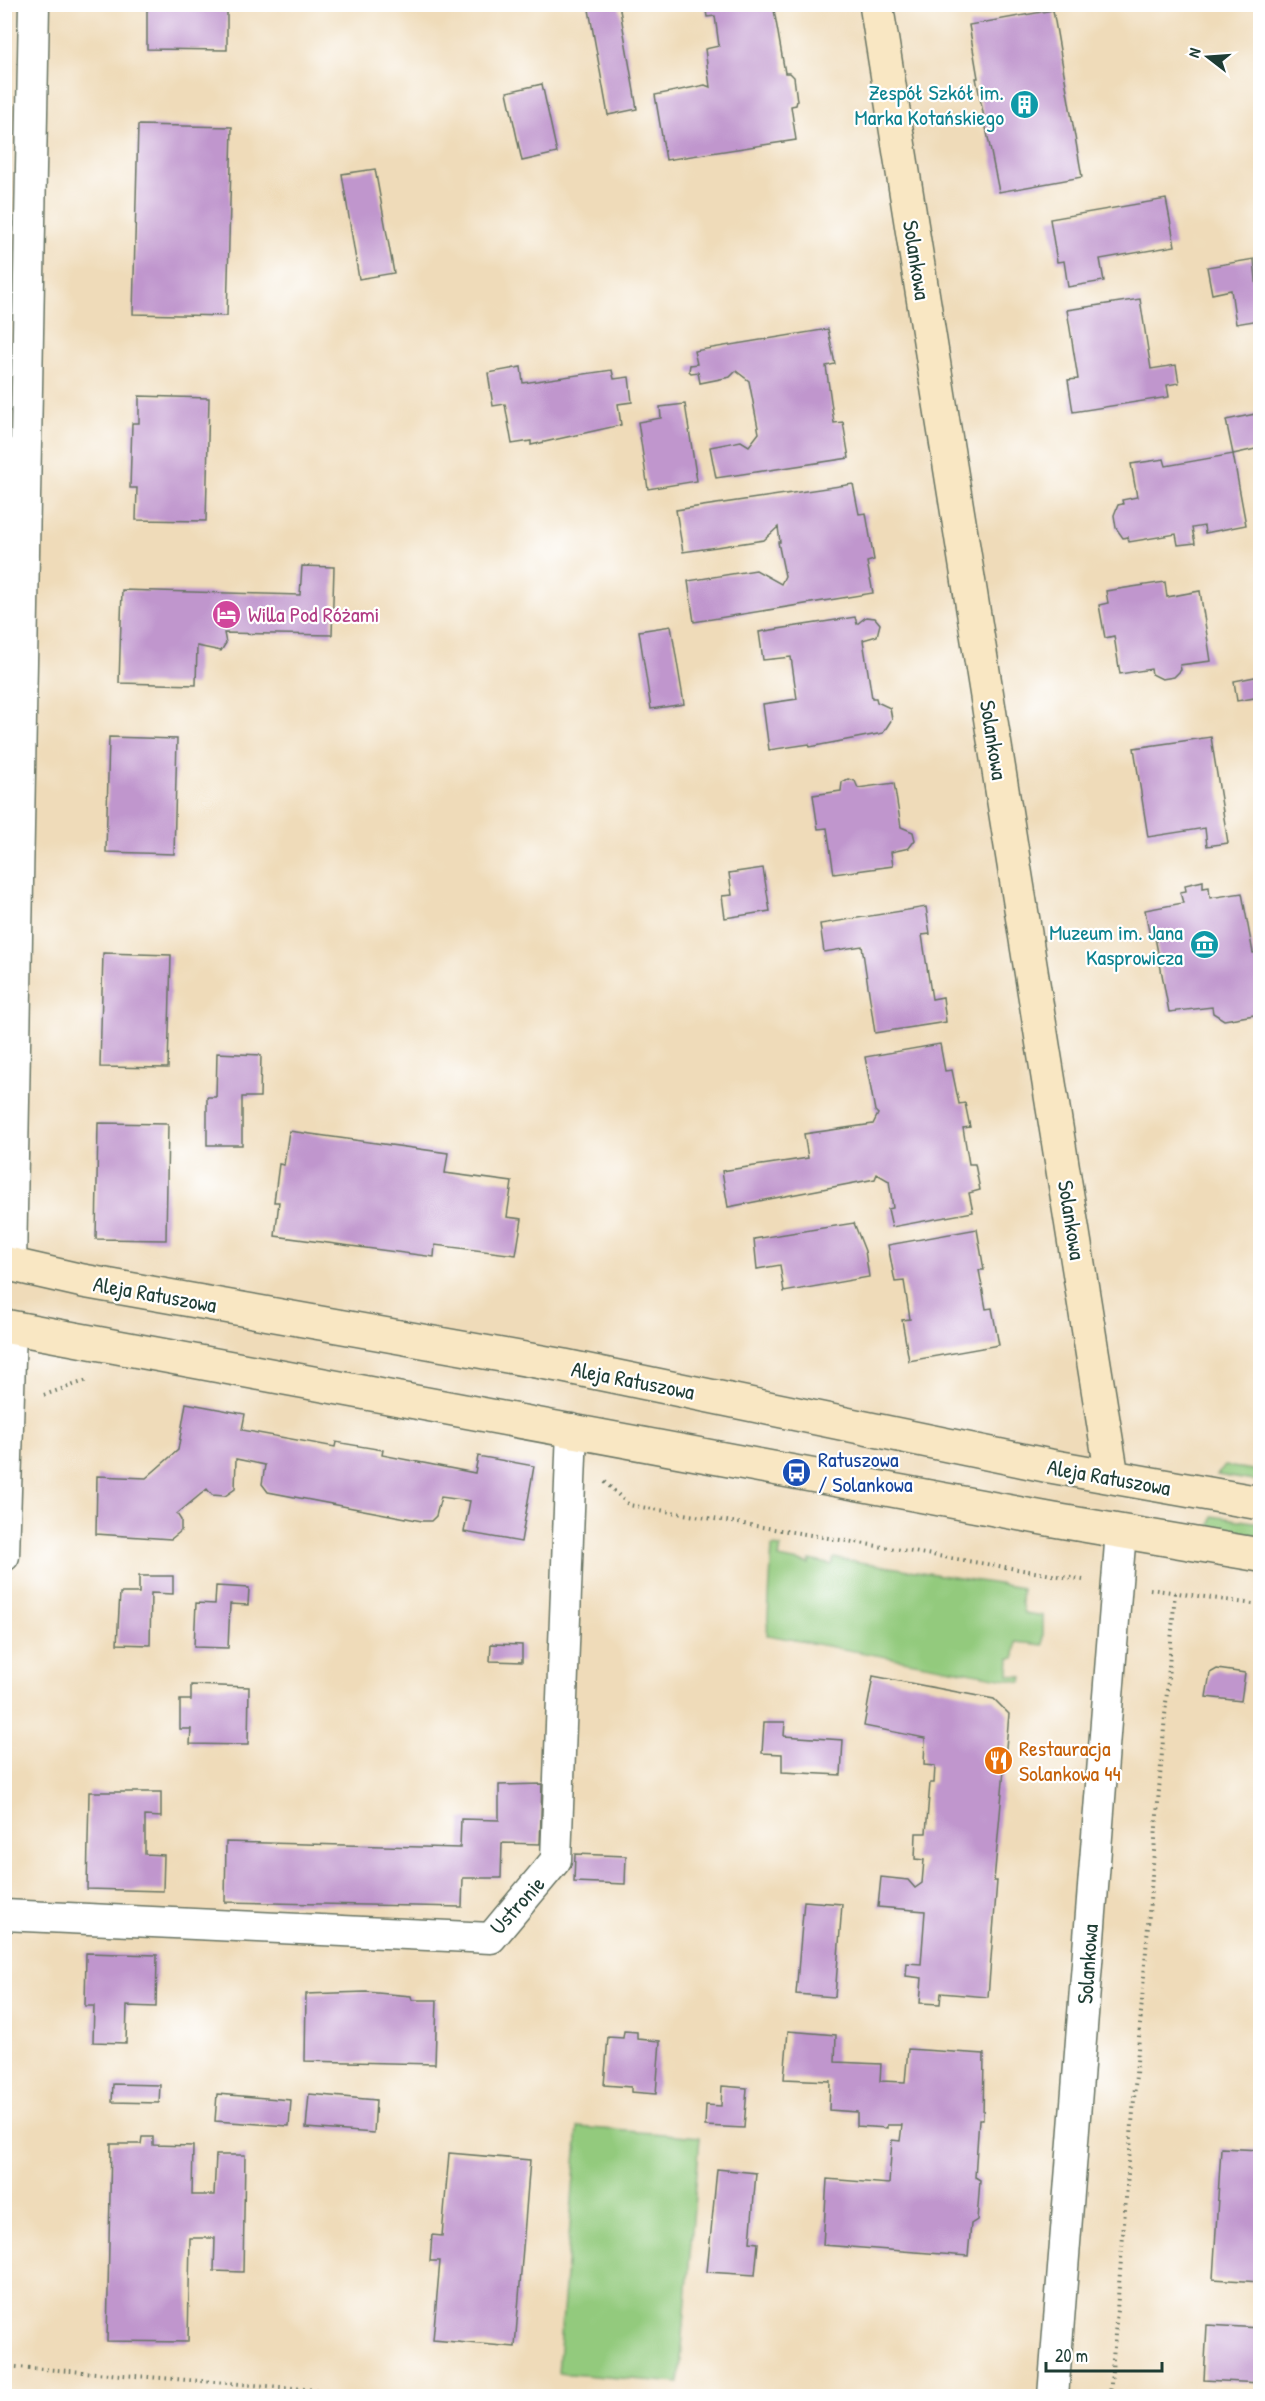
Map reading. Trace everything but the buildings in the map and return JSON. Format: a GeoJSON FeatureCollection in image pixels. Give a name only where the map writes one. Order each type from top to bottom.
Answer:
{"type":"FeatureCollection","features":[{"type":"Feature","properties":{"kind":"street"},"geometry":{"type":"LineString","coordinates":[[8,1264],[34,4]]}},
{"type":"Feature","properties":{"kind":"street","name":"Solankowa"},"geometry":{"type":"LineString","coordinates":[[876,4],[1112,1476]]}},
{"type":"Feature","properties":{"kind":"street","name":"Aleja Ratuszowa"},"geometry":{"type":"LineString","coordinates":[[8,1264],[83,1281],[564,1366],[1050,1466],[1260,1503]]}},
{"type":"Feature","properties":{"kind":"street"},"geometry":{"type":"LineString","coordinates":[[4,1556],[9,1396],[8,1326],[572,1444],[1260,1555]]}},
{"type":"Feature","properties":{"kind":"street","name":"Ustronie"},"geometry":{"type":"LineString","coordinates":[[4,1915],[491,1938],[556,1860],[572,1444]]}},
{"type":"Feature","properties":{"kind":"street","name":"Solankowa"},"geometry":{"type":"LineString","coordinates":[[1053,2397],[1120,1531]]}},
{"type":"Feature","properties":{"kind":"path"},"geometry":{"type":"LineString","coordinates":[[9,1396],[50,1394],[95,1377]]}},
{"type":"Feature","properties":{"kind":"path"},"geometry":{"type":"LineString","coordinates":[[572,1444],[585,1463],[629,1505],[1260,1605]]}},
{"type":"Feature","properties":{"kind":"path"},"geometry":{"type":"LineString","coordinates":[[1110,2397],[1175,1592]]}},
{"type":"Feature","properties":{"kind":"path"},"geometry":{"type":"LineString","coordinates":[[4,2366],[398,2397]]}},
{"type":"Feature","properties":{"kind":"green space"},"geometry":{"type":"Polygon","coordinates":[[[1225,1466],[1260,1471],[1260,1482],[1217,1475],[1225,1466]]]}},
{"type":"Feature","properties":{"kind":"green space"},"geometry":{"type":"Polygon","coordinates":[[[1212,1516],[1260,1523],[1260,1536],[1209,1528],[1212,1516]]]}},
{"type":"Feature","properties":{"kind":"green space"},"geometry":{"type":"Polygon","coordinates":[[[772,1546],[781,1547],[779,1558],[809,1564],[810,1560],[832,1565],[834,1558],[1022,1588],[1021,1602],[1024,1613],[1043,1616],[1043,1645],[1016,1642],[1015,1658],[1010,1658],[1009,1675],[1023,1677],[1022,1682],[767,1635],[772,1546]]]}},
{"type":"Feature","properties":{"kind":"green space"},"geometry":{"type":"Polygon","coordinates":[[[578,2127],[700,2137],[679,2383],[558,2373],[578,2127]]]}},
{"type":"Feature","properties":{"kind":"place","name":"Zespół Szkół im. Marka Kotańskiego"},"geometry":{"type":"Point","coordinates":[1025,105]}},
{"type":"Feature","properties":{"kind":"place","name":"Willa Pod Różami"},"geometry":{"type":"Point","coordinates":[227,614]}},
{"type":"Feature","properties":{"kind":"place","name":"Muzeum im. Jana Kasprowicza"},"geometry":{"type":"Point","coordinates":[1204,945]}},
{"type":"Feature","properties":{"kind":"place","name":"Ratuszowa / Solankowa"},"geometry":{"type":"Point","coordinates":[797,1472]}},
{"type":"Feature","properties":{"kind":"place","name":"Restauracja Solankowa 44"},"geometry":{"type":"Point","coordinates":[998,1761]}}]}
